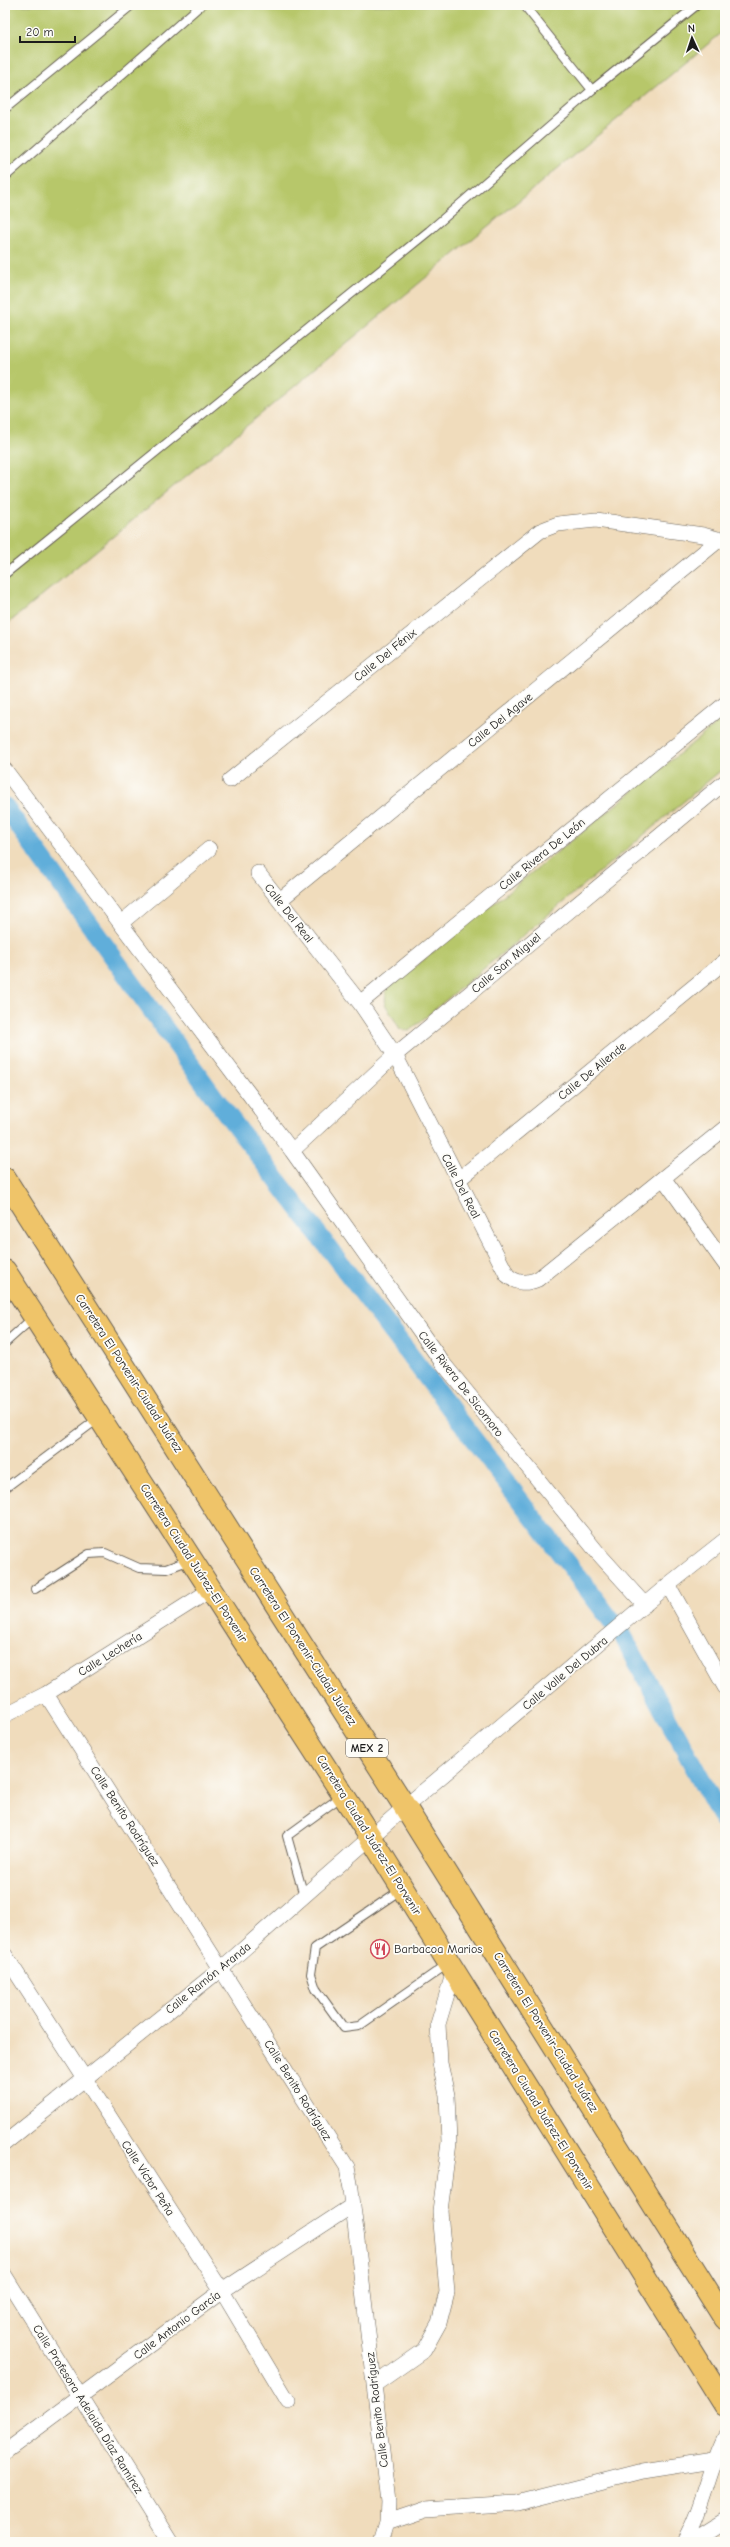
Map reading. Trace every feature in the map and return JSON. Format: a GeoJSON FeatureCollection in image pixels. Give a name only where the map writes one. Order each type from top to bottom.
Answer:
{"type":"FeatureCollection","features":[{"type":"Feature","properties":{"kind":"main road","name":"Carretera El Porvenir-Ciudad Juárez"},"geometry":{"type":"LineString","coordinates":[[5,1179],[405,1807],[725,2319]]}},
{"type":"Feature","properties":{"kind":"main road","name":"Carretera Ciudad Juárez-El Porvenir"},"geometry":{"type":"LineString","coordinates":[[5,1271],[344,1795],[725,2405]]}},
{"type":"Feature","properties":{"kind":"street","name":"Calle Del Fénix"},"geometry":{"type":"LineString","coordinates":[[230,780],[540,531],[558,524],[596,520],[723,540]]}},
{"type":"Feature","properties":{"kind":"street","name":"Calle Del Agave"},"geometry":{"type":"LineString","coordinates":[[280,900],[723,540]]}},
{"type":"Feature","properties":{"kind":"street","name":"Calle Rivera De León"},"geometry":{"type":"LineString","coordinates":[[360,1003],[725,704]]}},
{"type":"Feature","properties":{"kind":"street","name":"Calle Rivera De Sicomoro"},"geometry":{"type":"LineString","coordinates":[[5,770],[292,1151],[442,1362],[593,1546],[639,1610]]}},
{"type":"Feature","properties":{"kind":"street","name":"Calle San Miguel"},"geometry":{"type":"LineString","coordinates":[[292,1151],[395,1055],[725,782]]}},
{"type":"Feature","properties":{"kind":"street"},"geometry":{"type":"LineString","coordinates":[[121,923],[209,849]]}},
{"type":"Feature","properties":{"kind":"street","name":"Calle Del Real"},"geometry":{"type":"LineString","coordinates":[[258,873],[360,1003],[395,1055],[507,1275],[520,1283],[538,1279],[664,1179],[725,1128]]}},
{"type":"Feature","properties":{"kind":"street","name":"Calle De Allende"},"geometry":{"type":"LineString","coordinates":[[458,1180],[725,961]]}},
{"type":"Feature","properties":{"kind":"street"},"geometry":{"type":"LineString","coordinates":[[664,1179],[725,1264]]}},
{"type":"Feature","properties":{"kind":"street","name":"Calle Valle Del Dubra"},"geometry":{"type":"LineString","coordinates":[[405,1807],[668,1585],[725,1540]]}},
{"type":"Feature","properties":{"kind":"street"},"geometry":{"type":"LineString","coordinates":[[668,1585],[725,1687]]}},
{"type":"Feature","properties":{"kind":"street","name":"Calle Lechería"},"geometry":{"type":"LineString","coordinates":[[5,1715],[46,1694],[212,1589]]}},
{"type":"Feature","properties":{"kind":"street","name":"Calle Benito Rodríguez"},"geometry":{"type":"LineString","coordinates":[[46,1694],[222,1968],[347,2167],[353,2205],[388,2503],[387,2522],[381,2542]]}},
{"type":"Feature","properties":{"kind":"street","name":"Calle Ramón Aranda"},"geometry":{"type":"LineString","coordinates":[[5,2143],[222,1968],[405,1807]]}},
{"type":"Feature","properties":{"kind":"street","name":"Calle Víctor Peña"},"geometry":{"type":"LineString","coordinates":[[5,1955],[83,2079],[222,2291],[288,2401]]}},
{"type":"Feature","properties":{"kind":"street"},"geometry":{"type":"LineString","coordinates":[[374,2385],[424,2350],[439,2323],[447,2292],[440,2211],[449,2142],[447,2095],[440,2063],[438,2024],[451,1967]]}},
{"type":"Feature","properties":{"kind":"street","name":"Calle Antonio García"},"geometry":{"type":"LineString","coordinates":[[5,2452],[80,2398],[222,2291],[353,2205]]}},
{"type":"Feature","properties":{"kind":"street","name":"Calle Profesora Adelaida Díaz Ramírez"},"geometry":{"type":"LineString","coordinates":[[5,2276],[171,2542]]}},
{"type":"Feature","properties":{"kind":"street"},"geometry":{"type":"LineString","coordinates":[[684,2542],[696,2521],[700,2500],[713,2460],[725,2437]]}},
{"type":"Feature","properties":{"kind":"street"},"geometry":{"type":"LineString","coordinates":[[387,2522],[426,2509],[517,2503],[643,2471],[713,2460]]}},
{"type":"Feature","properties":{"kind":"street"},"geometry":{"type":"LineString","coordinates":[[690,2542],[725,2520]]}},
{"type":"Feature","properties":{"kind":"lane"},"geometry":{"type":"LineString","coordinates":[[5,109],[132,5]]}},
{"type":"Feature","properties":{"kind":"lane"},"geometry":{"type":"LineString","coordinates":[[5,177],[201,5]]}},
{"type":"Feature","properties":{"kind":"lane"},"geometry":{"type":"LineString","coordinates":[[524,5],[592,90]]}},
{"type":"Feature","properties":{"kind":"lane"},"geometry":{"type":"LineString","coordinates":[[5,574],[429,231],[592,90],[697,5]]}},
{"type":"Feature","properties":{"kind":"lane"},"geometry":{"type":"LineString","coordinates":[[5,1343],[34,1317]]}},
{"type":"Feature","properties":{"kind":"lane"},"geometry":{"type":"LineString","coordinates":[[5,1488],[99,1418]]}},
{"type":"Feature","properties":{"kind":"lane"},"geometry":{"type":"LineString","coordinates":[[35,1588],[89,1554],[105,1552],[139,1568],[166,1569],[192,1559]]}},
{"type":"Feature","properties":{"kind":"lane"},"geometry":{"type":"LineString","coordinates":[[304,1896],[287,1836],[344,1795]]}},
{"type":"Feature","properties":{"kind":"lane"},"geometry":{"type":"LineString","coordinates":[[403,1889],[315,1948],[311,1974],[316,1989],[344,2028],[359,2026],[451,1967]]}},
{"type":"Feature","properties":{"kind":"green space"},"geometry":{"type":"Polygon","coordinates":[[[5,5],[725,5],[725,30],[5,626],[5,5]]]}},
{"type":"Feature","properties":{"kind":"green space"},"geometry":{"type":"Polygon","coordinates":[[[725,717],[725,767],[409,1031],[400,1029],[385,1004],[386,990],[725,717]]]}},
{"type":"Feature","properties":{"kind":"waterway"},"geometry":{"type":"LineString","coordinates":[[5,807],[217,1101],[623,1636],[725,1824]]}},
{"type":"Feature","properties":{"kind":"place","name":"Barbacoa Marios"},"geometry":{"type":"Point","coordinates":[380,1949]}}]}
